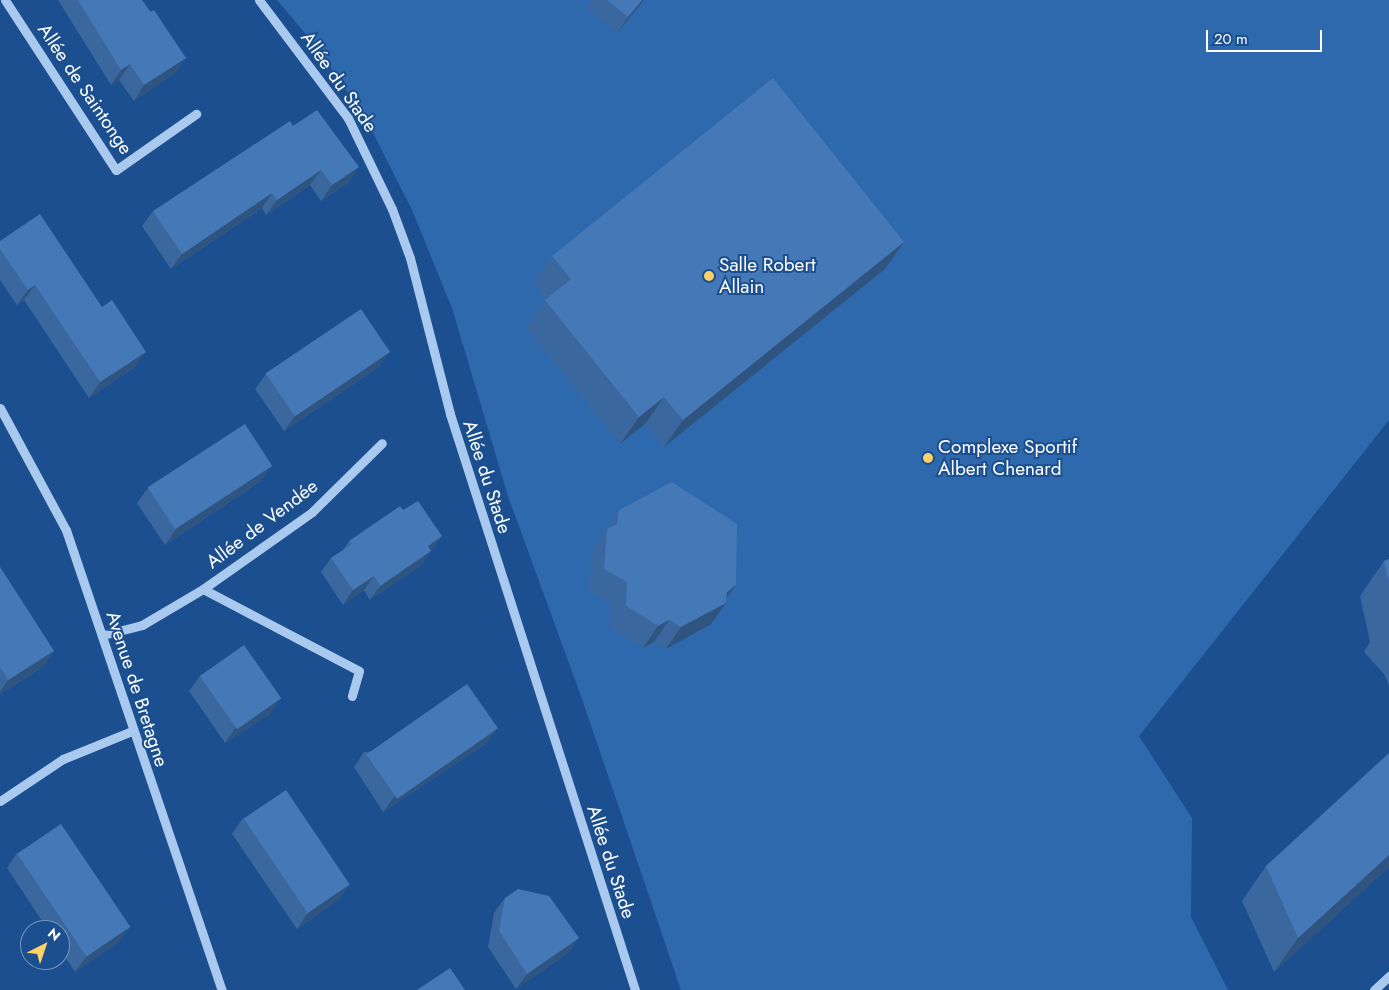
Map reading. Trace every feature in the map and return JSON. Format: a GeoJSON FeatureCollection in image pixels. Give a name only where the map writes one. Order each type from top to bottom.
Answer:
{"type":"FeatureCollection","features":[{"type":"Feature","properties":{"kind":"street","name":"Allée de Saintonge"},"geometry":{"type":"LineString","coordinates":[[5,0],[116,170],[196,114]]}},
{"type":"Feature","properties":{"kind":"street","name":"Allée du Stade"},"geometry":{"type":"LineString","coordinates":[[259,0],[348,118],[392,209],[410,258],[450,414],[635,990]]}},
{"type":"Feature","properties":{"kind":"street","name":"Avenue de Bretagne"},"geometry":{"type":"LineString","coordinates":[[0,408],[66,530],[103,635],[132,731],[222,990]]}},
{"type":"Feature","properties":{"kind":"street","name":"Allée de Vendée"},"geometry":{"type":"LineString","coordinates":[[103,635],[142,625],[203,589],[312,512],[382,443]]}},
{"type":"Feature","properties":{"kind":"street","name":"Allée de Vendée"},"geometry":{"type":"LineString","coordinates":[[203,589],[359,672],[352,696]]}},
{"type":"Feature","properties":{"kind":"street"},"geometry":{"type":"LineString","coordinates":[[0,801],[63,759],[132,731]]}},
{"type":"Feature","properties":{"kind":"street"},"geometry":{"type":"LineString","coordinates":[[1374,990],[1389,976]]}},
{"type":"Feature","properties":{"kind":"shaded area","name":"Complexe Sportif Albert Chenard"},"geometry":{"type":"Polygon","coordinates":[[[277,0],[1389,0],[1389,420],[1139,736],[1192,818],[1191,917],[1228,990],[681,990],[582,699],[508,496],[452,308],[412,210],[368,123],[319,50],[277,0]]]}},
{"type":"Feature","properties":{"kind":"building"},"geometry":{"type":"Polygon","coordinates":[[[78,0],[142,0],[150,12],[154,10],[186,58],[144,85],[130,64],[121,70],[78,0]]]}},
{"type":"Feature","properties":{"kind":"building"},"geometry":{"type":"Polygon","coordinates":[[[607,0],[642,0],[628,17],[607,0]]]}},
{"type":"Feature","properties":{"kind":"building","name":"Salle Robert Allain"},"geometry":{"type":"Polygon","coordinates":[[[773,78],[904,242],[683,420],[664,397],[639,417],[545,300],[571,279],[552,256],[773,78]]]}},
{"type":"Feature","properties":{"kind":"building"},"geometry":{"type":"Polygon","coordinates":[[[317,110],[359,167],[332,185],[321,170],[277,200],[272,193],[182,254],[153,211],[290,121],[293,126],[317,110]]]}},
{"type":"Feature","properties":{"kind":"building"},"geometry":{"type":"Polygon","coordinates":[[[40,214],[102,307],[112,300],[146,352],[100,382],[35,285],[28,290],[0,249],[0,241],[40,214]]]}},
{"type":"Feature","properties":{"kind":"building"},"geometry":{"type":"Polygon","coordinates":[[[361,309],[390,352],[295,416],[266,373],[361,309]]]}},
{"type":"Feature","properties":{"kind":"building"},"geometry":{"type":"Polygon","coordinates":[[[245,424],[272,466],[175,529],[148,487],[245,424]]]}},
{"type":"Feature","properties":{"kind":"building"},"geometry":{"type":"Polygon","coordinates":[[[672,482],[737,524],[736,585],[727,592],[726,603],[681,627],[669,620],[658,626],[626,606],[627,582],[604,569],[607,529],[617,524],[619,510],[672,482]]]}},
{"type":"Feature","properties":{"kind":"building"},"geometry":{"type":"Polygon","coordinates":[[[418,501],[442,536],[428,546],[431,551],[380,586],[374,576],[353,590],[331,558],[352,544],[349,541],[400,506],[403,510],[418,501]]]}},
{"type":"Feature","properties":{"kind":"building"},"geometry":{"type":"Polygon","coordinates":[[[1389,559],[1389,582],[1384,561],[1389,559]]]}},
{"type":"Feature","properties":{"kind":"building"},"geometry":{"type":"Polygon","coordinates":[[[0,567],[54,651],[8,680],[0,667],[0,567]]]}},
{"type":"Feature","properties":{"kind":"building"},"geometry":{"type":"Polygon","coordinates":[[[244,645],[281,698],[237,729],[200,676],[244,645]]]}},
{"type":"Feature","properties":{"kind":"building"},"geometry":{"type":"Polygon","coordinates":[[[467,684],[498,728],[397,799],[366,755],[467,684]]]}},
{"type":"Feature","properties":{"kind":"building"},"geometry":{"type":"Polygon","coordinates":[[[1389,753],[1389,855],[1298,938],[1266,866],[1389,753]]]}},
{"type":"Feature","properties":{"kind":"building"},"geometry":{"type":"Polygon","coordinates":[[[286,790],[350,885],[307,913],[244,819],[286,790]]]}},
{"type":"Feature","properties":{"kind":"building"},"geometry":{"type":"Polygon","coordinates":[[[61,824],[130,927],[86,956],[70,932],[70,920],[62,920],[17,854],[61,824]]]}},
{"type":"Feature","properties":{"kind":"building"},"geometry":{"type":"Polygon","coordinates":[[[518,889],[549,896],[579,938],[527,974],[499,931],[505,898],[518,889]]]}},
{"type":"Feature","properties":{"kind":"building"},"geometry":{"type":"Polygon","coordinates":[[[450,968],[465,990],[417,990],[450,968]]]}},
{"type":"Feature","properties":{"kind":"place","name":"Salle Robert Allain"},"geometry":{"type":"Point","coordinates":[709,276]}},
{"type":"Feature","properties":{"kind":"place","name":"Complexe Sportif Albert Chenard"},"geometry":{"type":"Point","coordinates":[928,458]}}]}
